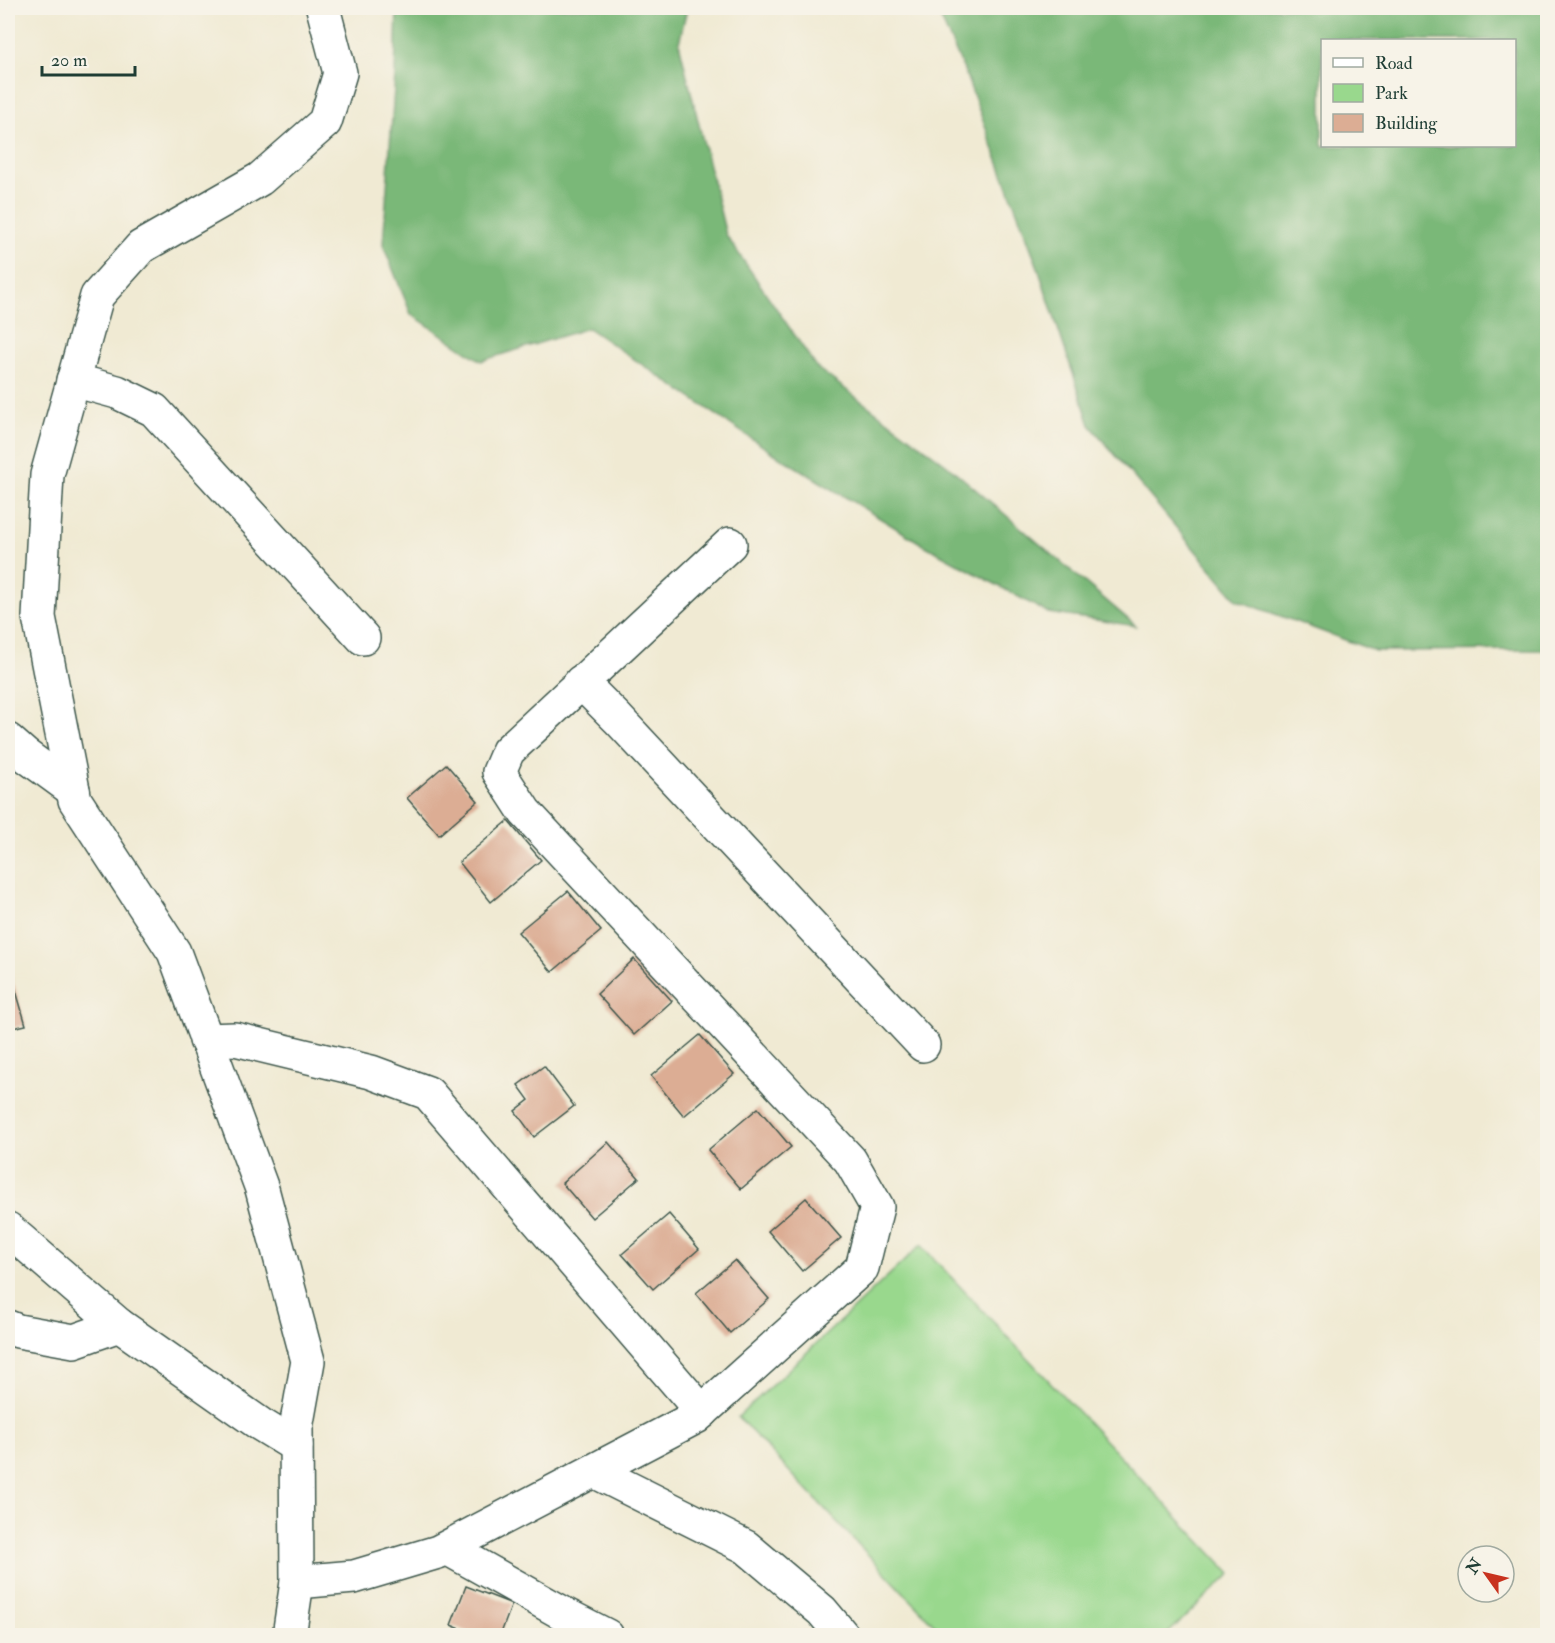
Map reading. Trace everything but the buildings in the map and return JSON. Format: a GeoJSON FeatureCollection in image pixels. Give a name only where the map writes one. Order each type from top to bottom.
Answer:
{"type":"FeatureCollection","features":[{"type":"Feature","properties":{"kind":"street"},"geometry":{"type":"LineString","coordinates":[[289,1635],[297,1582],[296,1428],[308,1361],[262,1189],[174,952],[75,800],[39,617],[47,475],[96,296],[141,247],[260,179],[325,122],[340,73],[323,8]]}},
{"type":"Feature","properties":{"kind":"street"},"geometry":{"type":"LineString","coordinates":[[73,380],[117,392],[154,410],[363,638]]}},
{"type":"Feature","properties":{"kind":"street"},"geometry":{"type":"LineString","coordinates":[[297,1582],[354,1577],[438,1552],[696,1417],[862,1269],[877,1207],[850,1160],[525,812],[499,772],[508,750],[730,544]]}},
{"type":"Feature","properties":{"kind":"street"},"geometry":{"type":"LineString","coordinates":[[581,682],[627,727],[923,1044]]}},
{"type":"Feature","properties":{"kind":"street"},"geometry":{"type":"LineString","coordinates":[[8,740],[73,790]]}},
{"type":"Feature","properties":{"kind":"street"},"geometry":{"type":"LineString","coordinates":[[206,1040],[235,1039],[269,1047],[371,1072],[428,1093],[702,1412]]}},
{"type":"Feature","properties":{"kind":"street"},"geometry":{"type":"LineString","coordinates":[[8,1228],[119,1325],[260,1424],[296,1446]]}},
{"type":"Feature","properties":{"kind":"street"},"geometry":{"type":"LineString","coordinates":[[8,1327],[18,1331],[74,1341],[119,1325]]}},
{"type":"Feature","properties":{"kind":"street"},"geometry":{"type":"LineString","coordinates":[[594,1471],[746,1547],[822,1611],[843,1635]]}},
{"type":"Feature","properties":{"kind":"street"},"geometry":{"type":"LineString","coordinates":[[447,1548],[566,1615],[607,1635]]}},
{"type":"Feature","properties":{"kind":"green space"},"geometry":{"type":"Polygon","coordinates":[[[397,8],[687,8],[679,43],[726,235],[817,368],[946,464],[1136,626],[1048,613],[922,544],[770,451],[588,328],[481,361],[411,314],[383,245],[395,75],[397,8]]]}},
{"type":"Feature","properties":{"kind":"green space"},"geometry":{"type":"Polygon","coordinates":[[[936,8],[1547,8],[1547,650],[1375,651],[1237,600],[1090,425],[1036,262],[964,70],[936,8]]]}},
{"type":"Feature","properties":{"kind":"green space"},"geometry":{"type":"Polygon","coordinates":[[[921,1245],[1231,1574],[1166,1635],[944,1635],[738,1417],[921,1245]]]}}]}
